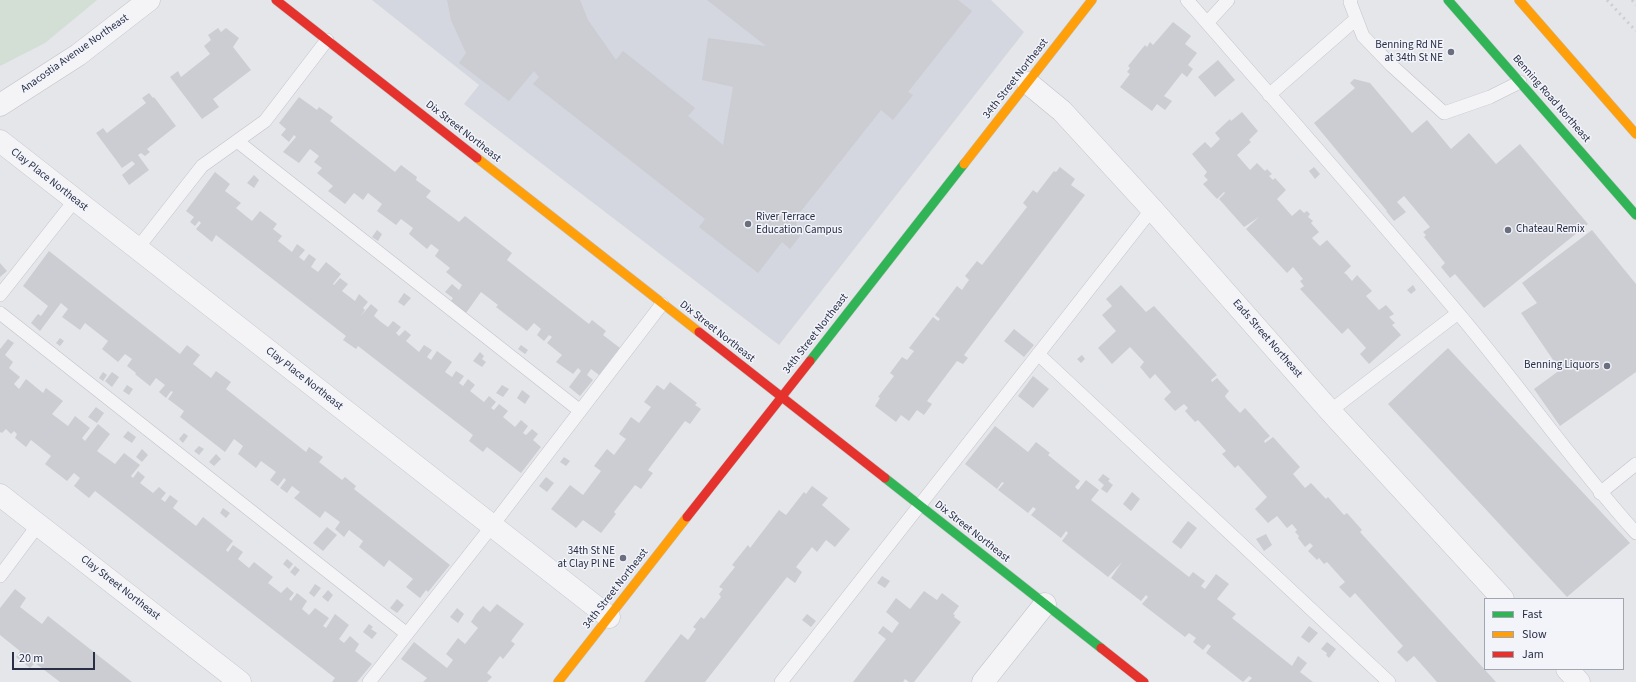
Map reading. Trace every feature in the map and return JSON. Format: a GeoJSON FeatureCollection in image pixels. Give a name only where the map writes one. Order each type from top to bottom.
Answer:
{"type":"FeatureCollection","features":[{"type":"Feature","properties":{"kind":"street","name":"Anacostia Avenue Northeast"},"geometry":{"type":"LineString","coordinates":[[0,105],[78,55],[149,0]]}},
{"type":"Feature","properties":{"kind":"street","name":"Dix Street Northeast"},"geometry":{"type":"LineString","coordinates":[[276,0],[1144,682]]}},
{"type":"Feature","properties":{"kind":"street","name":"34th Street Northeast"},"geometry":{"type":"LineString","coordinates":[[558,682],[1092,0]]}},
{"type":"Feature","properties":{"kind":"street","name":"Benning Road Northeast"},"geometry":{"type":"LineString","coordinates":[[1448,0],[1636,215]]}},
{"type":"Feature","properties":{"kind":"street"},"geometry":{"type":"LineString","coordinates":[[1519,0],[1636,134]]}},
{"type":"Feature","properties":{"kind":"street","name":"Eads Street Northeast"},"geometry":{"type":"LineString","coordinates":[[1028,83],[1062,111],[1152,209],[1330,411],[1502,598]]}},
{"type":"Feature","properties":{"kind":"street","name":"Clay Place Northeast"},"geometry":{"type":"LineString","coordinates":[[0,141],[609,617]]}},
{"type":"Feature","properties":{"kind":"street","name":"Clay Street Northeast"},"geometry":{"type":"LineString","coordinates":[[0,495],[240,682]]}},
{"type":"Feature","properties":{"kind":"street"},"geometry":{"type":"LineString","coordinates":[[983,682],[1045,604]]}},
{"type":"Feature","properties":{"kind":"street"},"geometry":{"type":"LineString","coordinates":[[1568,670],[1579,682]]}},
{"type":"Feature","properties":{"kind":"lane"},"geometry":{"type":"LineString","coordinates":[[1187,0],[1458,313],[1524,394],[1600,493],[1636,534]]}},
{"type":"Feature","properties":{"kind":"lane"},"geometry":{"type":"LineString","coordinates":[[1207,23],[1228,0]]}},
{"type":"Feature","properties":{"kind":"lane"},"geometry":{"type":"LineString","coordinates":[[1351,0],[1350,2],[1363,36],[1391,65],[1444,113],[1490,97],[1520,82]]}},
{"type":"Feature","properties":{"kind":"lane"},"geometry":{"type":"LineString","coordinates":[[1269,95],[1356,19]]}},
{"type":"Feature","properties":{"kind":"lane"},"geometry":{"type":"LineString","coordinates":[[137,249],[202,166],[265,120],[327,40]]}},
{"type":"Feature","properties":{"kind":"lane"},"geometry":{"type":"LineString","coordinates":[[237,141],[579,410]]}},
{"type":"Feature","properties":{"kind":"lane"},"geometry":{"type":"LineString","coordinates":[[0,295],[76,200]]}},
{"type":"Feature","properties":{"kind":"lane"},"geometry":{"type":"LineString","coordinates":[[781,682],[1152,209]]}},
{"type":"Feature","properties":{"kind":"lane"},"geometry":{"type":"LineString","coordinates":[[369,682],[492,526],[579,410],[662,304]]}},
{"type":"Feature","properties":{"kind":"lane"},"geometry":{"type":"LineString","coordinates":[[0,313],[407,634]]}},
{"type":"Feature","properties":{"kind":"lane"},"geometry":{"type":"LineString","coordinates":[[1330,411],[1458,313]]}},
{"type":"Feature","properties":{"kind":"lane"},"geometry":{"type":"LineString","coordinates":[[1038,354],[1389,682]]}},
{"type":"Feature","properties":{"kind":"lane"},"geometry":{"type":"LineString","coordinates":[[1600,493],[1636,464]]}},
{"type":"Feature","properties":{"kind":"lane"},"geometry":{"type":"LineString","coordinates":[[0,576],[38,525]]}},
{"type":"Feature","properties":{"kind":"shaded area"},"geometry":{"type":"Polygon","coordinates":[[[0,0],[97,0],[45,43],[0,66],[0,0]]]}},
{"type":"Feature","properties":{"kind":"shaded area","name":"River Terrace Education Campus"},"geometry":{"type":"Polygon","coordinates":[[[372,0],[991,0],[1024,32],[779,345],[464,104],[479,85],[372,0]]]}},
{"type":"Feature","properties":{"kind":"building"},"geometry":{"type":"Polygon","coordinates":[[[447,0],[580,0],[588,20],[616,60],[623,51],[695,108],[688,116],[723,145],[733,87],[702,80],[708,38],[766,46],[707,0],[958,0],[972,11],[908,92],[913,95],[893,120],[881,110],[794,220],[797,222],[796,224],[804,231],[790,249],[782,242],[758,273],[699,227],[705,219],[533,84],[539,77],[534,71],[509,101],[459,63],[466,53],[451,20],[447,0]]]}},
{"type":"Feature","properties":{"kind":"building"},"geometry":{"type":"Polygon","coordinates":[[[1173,22],[1191,36],[1185,44],[1197,53],[1188,65],[1193,69],[1187,77],[1182,73],[1164,96],[1172,101],[1165,110],[1157,104],[1152,111],[1120,87],[1130,74],[1127,72],[1130,68],[1128,66],[1145,45],[1147,47],[1150,42],[1153,45],[1173,22]]]}},
{"type":"Feature","properties":{"kind":"building"},"geometry":{"type":"Polygon","coordinates":[[[218,28],[221,32],[226,28],[239,38],[233,47],[251,70],[213,99],[219,107],[202,119],[170,77],[178,71],[181,77],[210,54],[204,46],[211,40],[208,35],[218,28]]]}},
{"type":"Feature","properties":{"kind":"building"},"geometry":{"type":"Polygon","coordinates":[[[1218,60],[1235,80],[1215,97],[1198,77],[1218,60]]]}},
{"type":"Feature","properties":{"kind":"building"},"geometry":{"type":"Polygon","coordinates":[[[1354,79],[1370,83],[1412,133],[1427,120],[1451,149],[1469,133],[1496,164],[1520,144],[1588,224],[1484,308],[1455,274],[1450,278],[1441,267],[1445,263],[1424,237],[1426,235],[1423,232],[1430,227],[1404,196],[1397,202],[1406,212],[1394,221],[1314,123],[1355,88],[1350,83],[1354,79]]]}},
{"type":"Feature","properties":{"kind":"building"},"geometry":{"type":"Polygon","coordinates":[[[149,93],[153,98],[154,97],[176,126],[147,149],[150,152],[145,156],[141,153],[138,155],[149,170],[129,185],[122,175],[135,164],[132,161],[122,168],[96,133],[103,128],[107,133],[146,103],[142,98],[149,93]]]}},
{"type":"Feature","properties":{"kind":"building"},"geometry":{"type":"Polygon","coordinates":[[[299,97],[317,110],[319,107],[333,117],[330,121],[395,172],[401,165],[417,177],[416,180],[431,191],[426,197],[459,222],[465,216],[512,253],[507,260],[589,324],[592,320],[606,331],[603,335],[620,348],[599,375],[591,369],[587,375],[593,380],[580,396],[569,387],[581,371],[578,368],[573,374],[556,362],[562,355],[547,343],[552,337],[549,335],[544,341],[537,335],[541,329],[534,323],[527,331],[496,307],[498,305],[481,292],[466,313],[451,301],[453,298],[445,292],[452,284],[459,290],[462,285],[446,272],[450,268],[435,256],[439,250],[431,244],[427,249],[409,234],[413,228],[401,219],[396,225],[377,211],[382,204],[368,193],[363,200],[354,193],[345,204],[328,191],[333,186],[317,173],[322,168],[314,162],[319,156],[310,149],[299,163],[283,152],[296,137],[294,135],[289,142],[281,135],[286,129],[279,123],[299,97]]]}},
{"type":"Feature","properties":{"kind":"building"},"geometry":{"type":"Polygon","coordinates":[[[1242,112],[1258,131],[1249,140],[1251,142],[1237,155],[1250,170],[1257,163],[1265,171],[1267,169],[1272,174],[1269,176],[1273,180],[1275,178],[1286,190],[1277,199],[1292,216],[1300,209],[1304,213],[1307,211],[1310,214],[1308,217],[1313,221],[1311,223],[1319,232],[1312,238],[1320,246],[1327,240],[1351,266],[1344,273],[1352,281],[1357,275],[1372,291],[1366,296],[1379,310],[1386,305],[1394,314],[1389,317],[1395,323],[1392,325],[1401,335],[1369,364],[1360,354],[1366,348],[1348,328],[1342,334],[1300,289],[1304,286],[1300,281],[1303,279],[1293,267],[1287,273],[1246,229],[1259,217],[1244,227],[1219,199],[1225,193],[1224,192],[1217,199],[1203,184],[1208,180],[1204,176],[1207,172],[1192,154],[1205,142],[1211,148],[1220,139],[1215,133],[1230,119],[1231,121],[1242,112]]]}},
{"type":"Feature","properties":{"kind":"building"},"geometry":{"type":"Polygon","coordinates":[[[1060,167],[1075,179],[1071,185],[1085,195],[964,355],[968,358],[963,364],[957,361],[927,401],[932,404],[924,415],[917,410],[909,421],[901,415],[896,422],[875,406],[880,398],[878,397],[894,376],[890,373],[902,357],[907,360],[914,351],[909,348],[933,317],[938,321],[940,319],[935,315],[957,286],[962,290],[969,280],[965,276],[977,261],[982,265],[1027,207],[1023,203],[1033,190],[1037,193],[1054,171],[1056,172],[1060,167]]]}},
{"type":"Feature","properties":{"kind":"building"},"geometry":{"type":"Polygon","coordinates":[[[1314,167],[1320,174],[1315,179],[1309,171],[1314,167]]]}},
{"type":"Feature","properties":{"kind":"building"},"geometry":{"type":"Polygon","coordinates":[[[215,172],[230,184],[225,191],[241,203],[236,208],[252,221],[260,211],[277,224],[273,229],[282,236],[278,241],[292,252],[297,244],[305,250],[299,257],[304,261],[309,254],[316,259],[311,267],[318,272],[326,262],[341,274],[333,284],[334,285],[340,278],[348,284],[342,291],[355,301],[359,294],[368,302],[363,308],[365,310],[360,317],[371,304],[378,310],[374,316],[381,322],[388,327],[393,321],[401,327],[396,333],[399,336],[405,330],[411,335],[406,341],[419,352],[424,345],[432,350],[427,357],[431,360],[437,351],[452,362],[445,372],[452,377],[456,371],[464,376],[459,383],[463,386],[468,379],[475,385],[470,391],[484,402],[489,396],[496,402],[491,408],[494,410],[499,404],[508,411],[503,417],[515,427],[521,420],[528,426],[523,433],[526,435],[532,429],[538,434],[533,440],[541,447],[521,473],[487,447],[483,452],[469,441],[473,435],[358,346],[356,349],[343,340],[346,336],[216,235],[212,242],[196,229],[201,223],[199,221],[195,226],[190,222],[194,217],[186,211],[215,172]]]}},
{"type":"Feature","properties":{"kind":"building"},"geometry":{"type":"Polygon","coordinates":[[[254,175],[259,180],[254,188],[247,183],[254,175]]]}},
{"type":"Feature","properties":{"kind":"building"},"geometry":{"type":"Polygon","coordinates":[[[377,230],[382,234],[378,241],[372,237],[377,230]]]}},
{"type":"Feature","properties":{"kind":"building"},"geometry":{"type":"Polygon","coordinates":[[[1592,230],[1636,284],[1636,372],[1560,426],[1534,389],[1560,370],[1521,313],[1537,303],[1522,283],[1592,230]]]}},
{"type":"Feature","properties":{"kind":"building"},"geometry":{"type":"Polygon","coordinates":[[[49,251],[180,354],[187,345],[200,355],[193,364],[211,378],[216,371],[231,382],[226,389],[306,452],[309,447],[323,457],[319,462],[342,480],[345,477],[356,486],[354,489],[450,565],[428,592],[426,590],[420,598],[406,587],[413,579],[389,560],[384,567],[359,547],[363,541],[349,530],[344,537],[335,529],[340,522],[325,511],[320,518],[294,498],[300,492],[292,486],[287,493],[280,488],[286,480],[284,478],[278,486],[270,480],[276,472],[261,461],[256,468],[238,454],[243,446],[234,439],[225,452],[180,417],[184,411],[168,399],[173,392],[171,391],[166,398],[159,392],[165,385],[156,378],[150,386],[127,366],[132,359],[125,354],[118,362],[102,349],[108,341],[85,323],[80,330],[62,317],[68,309],[61,303],[40,331],[31,323],[38,314],[41,316],[48,306],[23,286],[49,251]]]}},
{"type":"Feature","properties":{"kind":"building"},"geometry":{"type":"Polygon","coordinates":[[[0,263],[7,271],[0,277],[0,263]]]}},
{"type":"Feature","properties":{"kind":"building"},"geometry":{"type":"Polygon","coordinates":[[[1121,285],[1146,312],[1154,306],[1217,375],[1211,380],[1212,382],[1217,378],[1229,391],[1225,396],[1226,398],[1240,413],[1245,408],[1270,436],[1264,441],[1265,443],[1273,437],[1300,467],[1293,474],[1305,488],[1311,483],[1326,499],[1328,497],[1344,515],[1347,513],[1362,530],[1360,532],[1496,682],[1437,682],[1414,656],[1407,662],[1397,652],[1403,646],[1355,593],[1350,598],[1339,587],[1345,582],[1327,562],[1324,564],[1319,558],[1317,560],[1308,551],[1313,546],[1310,543],[1305,547],[1298,538],[1299,536],[1295,532],[1297,530],[1292,524],[1287,528],[1277,516],[1268,523],[1255,509],[1267,497],[1238,465],[1235,468],[1222,454],[1226,451],[1198,420],[1195,422],[1185,411],[1188,408],[1184,404],[1175,411],[1164,399],[1171,392],[1155,374],[1150,379],[1140,367],[1144,362],[1130,347],[1112,364],[1098,348],[1116,331],[1102,315],[1112,306],[1106,299],[1121,285]]]}},
{"type":"Feature","properties":{"kind":"building"},"geometry":{"type":"Polygon","coordinates":[[[1413,285],[1416,290],[1411,294],[1407,290],[1413,285]]]}},
{"type":"Feature","properties":{"kind":"building"},"geometry":{"type":"Polygon","coordinates":[[[404,293],[411,298],[404,306],[398,302],[404,293]]]}},
{"type":"Feature","properties":{"kind":"building"},"geometry":{"type":"Polygon","coordinates":[[[1014,329],[1034,345],[1024,357],[1004,341],[1014,329]]]}},
{"type":"Feature","properties":{"kind":"building"},"geometry":{"type":"Polygon","coordinates":[[[60,338],[64,341],[60,346],[56,343],[60,338]]]}},
{"type":"Feature","properties":{"kind":"building"},"geometry":{"type":"Polygon","coordinates":[[[8,339],[14,343],[5,355],[13,362],[9,368],[20,377],[14,384],[19,389],[26,379],[43,393],[46,388],[63,401],[52,414],[68,426],[75,416],[90,428],[82,438],[85,441],[98,424],[110,434],[97,451],[115,464],[124,453],[140,465],[131,476],[133,478],[138,471],[145,477],[140,483],[153,493],[159,487],[166,493],[161,499],[165,502],[170,495],[178,501],[173,508],[196,526],[203,517],[233,541],[226,550],[228,552],[233,545],[243,552],[238,559],[249,568],[254,562],[273,577],[268,583],[281,593],[287,587],[294,593],[289,599],[291,601],[297,593],[307,601],[302,609],[309,615],[315,608],[329,618],[323,626],[326,628],[335,614],[349,625],[339,639],[344,643],[350,636],[359,644],[355,651],[372,664],[357,682],[332,682],[335,678],[95,491],[89,498],[74,486],[80,478],[74,473],[67,481],[45,464],[51,456],[31,440],[26,447],[15,438],[17,434],[14,431],[11,434],[6,429],[2,433],[0,432],[0,349],[8,339]]]}},
{"type":"Feature","properties":{"kind":"building"},"geometry":{"type":"Polygon","coordinates":[[[521,345],[528,350],[525,354],[518,349],[521,345]]]}},
{"type":"Feature","properties":{"kind":"building"},"geometry":{"type":"Polygon","coordinates":[[[1448,348],[1630,543],[1567,597],[1388,404],[1448,348]]]}},
{"type":"Feature","properties":{"kind":"building"},"geometry":{"type":"Polygon","coordinates":[[[480,352],[484,356],[482,359],[486,362],[482,367],[473,361],[480,352]]]}},
{"type":"Feature","properties":{"kind":"building"},"geometry":{"type":"Polygon","coordinates":[[[1082,355],[1085,359],[1081,363],[1077,359],[1082,355]]]}},
{"type":"Feature","properties":{"kind":"building"},"geometry":{"type":"Polygon","coordinates":[[[103,372],[107,375],[103,381],[99,378],[103,372]]]}},
{"type":"Feature","properties":{"kind":"building"},"geometry":{"type":"Polygon","coordinates":[[[112,372],[119,377],[112,387],[105,381],[112,372]]]}},
{"type":"Feature","properties":{"kind":"building"},"geometry":{"type":"Polygon","coordinates":[[[1033,376],[1049,389],[1033,408],[1018,396],[1033,376]]]}},
{"type":"Feature","properties":{"kind":"building"},"geometry":{"type":"Polygon","coordinates":[[[670,382],[697,403],[695,405],[701,409],[690,424],[685,421],[648,470],[653,473],[641,489],[635,485],[614,512],[616,514],[601,533],[583,520],[576,528],[551,509],[570,485],[583,495],[601,471],[594,466],[600,458],[607,449],[614,455],[626,439],[619,434],[631,417],[639,423],[651,407],[644,402],[657,385],[664,390],[670,382]]]}},
{"type":"Feature","properties":{"kind":"building"},"geometry":{"type":"Polygon","coordinates":[[[127,385],[133,389],[129,395],[123,391],[127,385]]]}},
{"type":"Feature","properties":{"kind":"building"},"geometry":{"type":"Polygon","coordinates":[[[502,385],[509,389],[503,397],[496,393],[502,385]]]}},
{"type":"Feature","properties":{"kind":"building"},"geometry":{"type":"Polygon","coordinates":[[[522,390],[530,396],[525,404],[517,398],[522,390]]]}},
{"type":"Feature","properties":{"kind":"building"},"geometry":{"type":"Polygon","coordinates":[[[96,407],[104,413],[97,423],[88,417],[96,407]]]}},
{"type":"Feature","properties":{"kind":"building"},"geometry":{"type":"Polygon","coordinates":[[[995,426],[1028,452],[1036,442],[1050,453],[1048,455],[1080,481],[1075,487],[1078,490],[1086,480],[1099,490],[1091,500],[1189,577],[1193,572],[1205,581],[1201,586],[1205,589],[1216,574],[1229,584],[1217,599],[1236,614],[1232,618],[1292,666],[1298,656],[1307,663],[1300,672],[1313,682],[1248,682],[1252,678],[1249,676],[1243,682],[1206,653],[1211,646],[1208,644],[1203,650],[1193,642],[1196,638],[1189,633],[1185,637],[1142,604],[1148,597],[1146,595],[1141,601],[1111,578],[1122,562],[1108,577],[1062,541],[1068,533],[1066,531],[1061,538],[1031,515],[1036,509],[1033,507],[1028,513],[998,490],[1004,483],[1002,482],[997,489],[965,464],[995,426]]]}},
{"type":"Feature","properties":{"kind":"building"},"geometry":{"type":"Polygon","coordinates":[[[128,431],[136,437],[132,443],[123,437],[128,431]]]}},
{"type":"Feature","properties":{"kind":"building"},"geometry":{"type":"Polygon","coordinates":[[[184,433],[188,436],[183,443],[179,439],[184,433]]]}},
{"type":"Feature","properties":{"kind":"building"},"geometry":{"type":"Polygon","coordinates":[[[199,446],[204,449],[199,455],[194,451],[199,446]]]}},
{"type":"Feature","properties":{"kind":"building"},"geometry":{"type":"Polygon","coordinates":[[[142,449],[148,455],[142,462],[136,457],[142,449]]]}},
{"type":"Feature","properties":{"kind":"building"},"geometry":{"type":"Polygon","coordinates":[[[216,454],[221,459],[214,466],[209,462],[216,454]]]}},
{"type":"Feature","properties":{"kind":"building"},"geometry":{"type":"Polygon","coordinates":[[[564,457],[570,461],[566,466],[560,462],[564,457]]]}},
{"type":"Feature","properties":{"kind":"building"},"geometry":{"type":"Polygon","coordinates":[[[1103,474],[1110,479],[1108,481],[1113,485],[1107,493],[1101,489],[1104,485],[1098,480],[1103,474]]]}},
{"type":"Feature","properties":{"kind":"building"},"geometry":{"type":"Polygon","coordinates":[[[546,477],[554,483],[547,492],[539,486],[546,477]]]}},
{"type":"Feature","properties":{"kind":"building"},"geometry":{"type":"Polygon","coordinates":[[[812,486],[828,498],[822,505],[850,529],[835,547],[826,540],[817,552],[812,547],[796,567],[802,572],[795,583],[787,577],[705,682],[644,682],[681,634],[688,640],[696,629],[693,627],[701,617],[704,619],[721,597],[719,594],[723,589],[719,587],[735,567],[732,565],[748,545],[750,548],[779,510],[786,515],[804,492],[806,494],[812,486]]]}},
{"type":"Feature","properties":{"kind":"building"},"geometry":{"type":"Polygon","coordinates":[[[1132,492],[1140,499],[1131,511],[1123,504],[1132,492]]]}},
{"type":"Feature","properties":{"kind":"building"},"geometry":{"type":"Polygon","coordinates":[[[223,508],[230,513],[226,518],[220,513],[223,508]]]}},
{"type":"Feature","properties":{"kind":"building"},"geometry":{"type":"Polygon","coordinates":[[[1188,521],[1197,528],[1181,549],[1172,542],[1188,521]]]}},
{"type":"Feature","properties":{"kind":"building"},"geometry":{"type":"Polygon","coordinates":[[[327,527],[337,535],[323,551],[313,543],[327,527]]]}},
{"type":"Feature","properties":{"kind":"building"},"geometry":{"type":"Polygon","coordinates":[[[1266,534],[1272,545],[1264,551],[1256,539],[1266,534]]]}},
{"type":"Feature","properties":{"kind":"building"},"geometry":{"type":"Polygon","coordinates":[[[287,559],[293,564],[289,569],[283,564],[287,559]]]}},
{"type":"Feature","properties":{"kind":"building"},"geometry":{"type":"Polygon","coordinates":[[[295,566],[300,570],[295,576],[290,572],[295,566]]]}},
{"type":"Feature","properties":{"kind":"building"},"geometry":{"type":"Polygon","coordinates":[[[882,576],[890,581],[885,588],[877,583],[882,576]]]}},
{"type":"Feature","properties":{"kind":"building"},"geometry":{"type":"Polygon","coordinates":[[[315,584],[321,588],[314,597],[309,593],[315,584]]]}},
{"type":"Feature","properties":{"kind":"building"},"geometry":{"type":"Polygon","coordinates":[[[15,589],[26,598],[20,607],[42,624],[48,616],[132,682],[60,682],[35,663],[30,668],[16,657],[20,651],[0,635],[0,608],[15,589]]]}},
{"type":"Feature","properties":{"kind":"building"},"geometry":{"type":"Polygon","coordinates":[[[328,590],[333,595],[328,602],[322,597],[328,590]]]}},
{"type":"Feature","properties":{"kind":"building"},"geometry":{"type":"Polygon","coordinates":[[[924,591],[937,600],[942,593],[959,606],[953,614],[955,615],[954,617],[961,622],[914,682],[909,682],[905,679],[903,682],[853,682],[886,639],[878,633],[883,626],[892,633],[899,623],[886,612],[896,598],[910,609],[924,591]]]}},
{"type":"Feature","properties":{"kind":"building"},"geometry":{"type":"Polygon","coordinates":[[[397,599],[404,605],[397,613],[390,608],[397,599]]]}},
{"type":"Feature","properties":{"kind":"building"},"geometry":{"type":"Polygon","coordinates":[[[497,604],[524,624],[511,641],[515,644],[503,659],[500,656],[487,673],[492,677],[487,682],[423,682],[427,678],[401,659],[414,642],[447,668],[453,660],[446,654],[458,638],[465,644],[478,628],[471,622],[476,614],[483,606],[490,612],[497,604]]]}},
{"type":"Feature","properties":{"kind":"building"},"geometry":{"type":"Polygon","coordinates":[[[457,608],[464,614],[458,623],[450,617],[457,608]]]}},
{"type":"Feature","properties":{"kind":"building"},"geometry":{"type":"Polygon","coordinates":[[[807,614],[816,621],[811,627],[802,620],[807,614]]]}},
{"type":"Feature","properties":{"kind":"building"},"geometry":{"type":"Polygon","coordinates":[[[369,624],[373,627],[371,629],[377,633],[372,639],[363,632],[369,624]]]}},
{"type":"Feature","properties":{"kind":"building"},"geometry":{"type":"Polygon","coordinates":[[[1309,626],[1318,633],[1309,643],[1301,637],[1309,626]]]}},
{"type":"Feature","properties":{"kind":"building"},"geometry":{"type":"Polygon","coordinates":[[[1327,642],[1336,649],[1329,658],[1326,655],[1327,653],[1321,649],[1327,642]]]}},
{"type":"Feature","properties":{"kind":"railway"},"geometry":{"type":"LineString","coordinates":[[1607,0],[1636,31]]}},
{"type":"Feature","properties":{"kind":"railway"},"geometry":{"type":"LineString","coordinates":[[1632,0],[1636,5]]}},
{"type":"Feature","properties":{"kind":"traffic: fast"},"geometry":{"type":"LineString","coordinates":[[1448,0],[1636,215]]}},
{"type":"Feature","properties":{"kind":"traffic: fast"},"geometry":{"type":"LineString","coordinates":[[810,361],[964,164]]}},
{"type":"Feature","properties":{"kind":"traffic: fast"},"geometry":{"type":"LineString","coordinates":[[885,478],[1101,648]]}},
{"type":"Feature","properties":{"kind":"traffic: slow"},"geometry":{"type":"LineString","coordinates":[[964,164],[1092,0]]}},
{"type":"Feature","properties":{"kind":"traffic: slow"},"geometry":{"type":"LineString","coordinates":[[1519,0],[1636,134]]}},
{"type":"Feature","properties":{"kind":"traffic: slow"},"geometry":{"type":"LineString","coordinates":[[477,158],[699,332]]}},
{"type":"Feature","properties":{"kind":"traffic: slow"},"geometry":{"type":"LineString","coordinates":[[558,682],[687,517]]}},
{"type":"Feature","properties":{"kind":"traffic: jam"},"geometry":{"type":"LineString","coordinates":[[276,0],[477,158]]}},
{"type":"Feature","properties":{"kind":"traffic: jam"},"geometry":{"type":"LineString","coordinates":[[699,332],[885,478]]}},
{"type":"Feature","properties":{"kind":"traffic: jam"},"geometry":{"type":"LineString","coordinates":[[687,517],[810,361]]}},
{"type":"Feature","properties":{"kind":"traffic: jam"},"geometry":{"type":"LineString","coordinates":[[1101,648],[1144,682]]}},
{"type":"Feature","properties":{"kind":"place","name":"Benning Rd NE at 34th St NE"},"geometry":{"type":"Point","coordinates":[1451,52]}},
{"type":"Feature","properties":{"kind":"place","name":"River Terrace Education Campus"},"geometry":{"type":"Point","coordinates":[748,224]}},
{"type":"Feature","properties":{"kind":"place","name":"Chateau Remix"},"geometry":{"type":"Point","coordinates":[1508,230]}},
{"type":"Feature","properties":{"kind":"place","name":"Benning Liquors"},"geometry":{"type":"Point","coordinates":[1607,366]}},
{"type":"Feature","properties":{"kind":"place","name":"34th St NE at Clay Pl NE"},"geometry":{"type":"Point","coordinates":[623,558]}}]}
